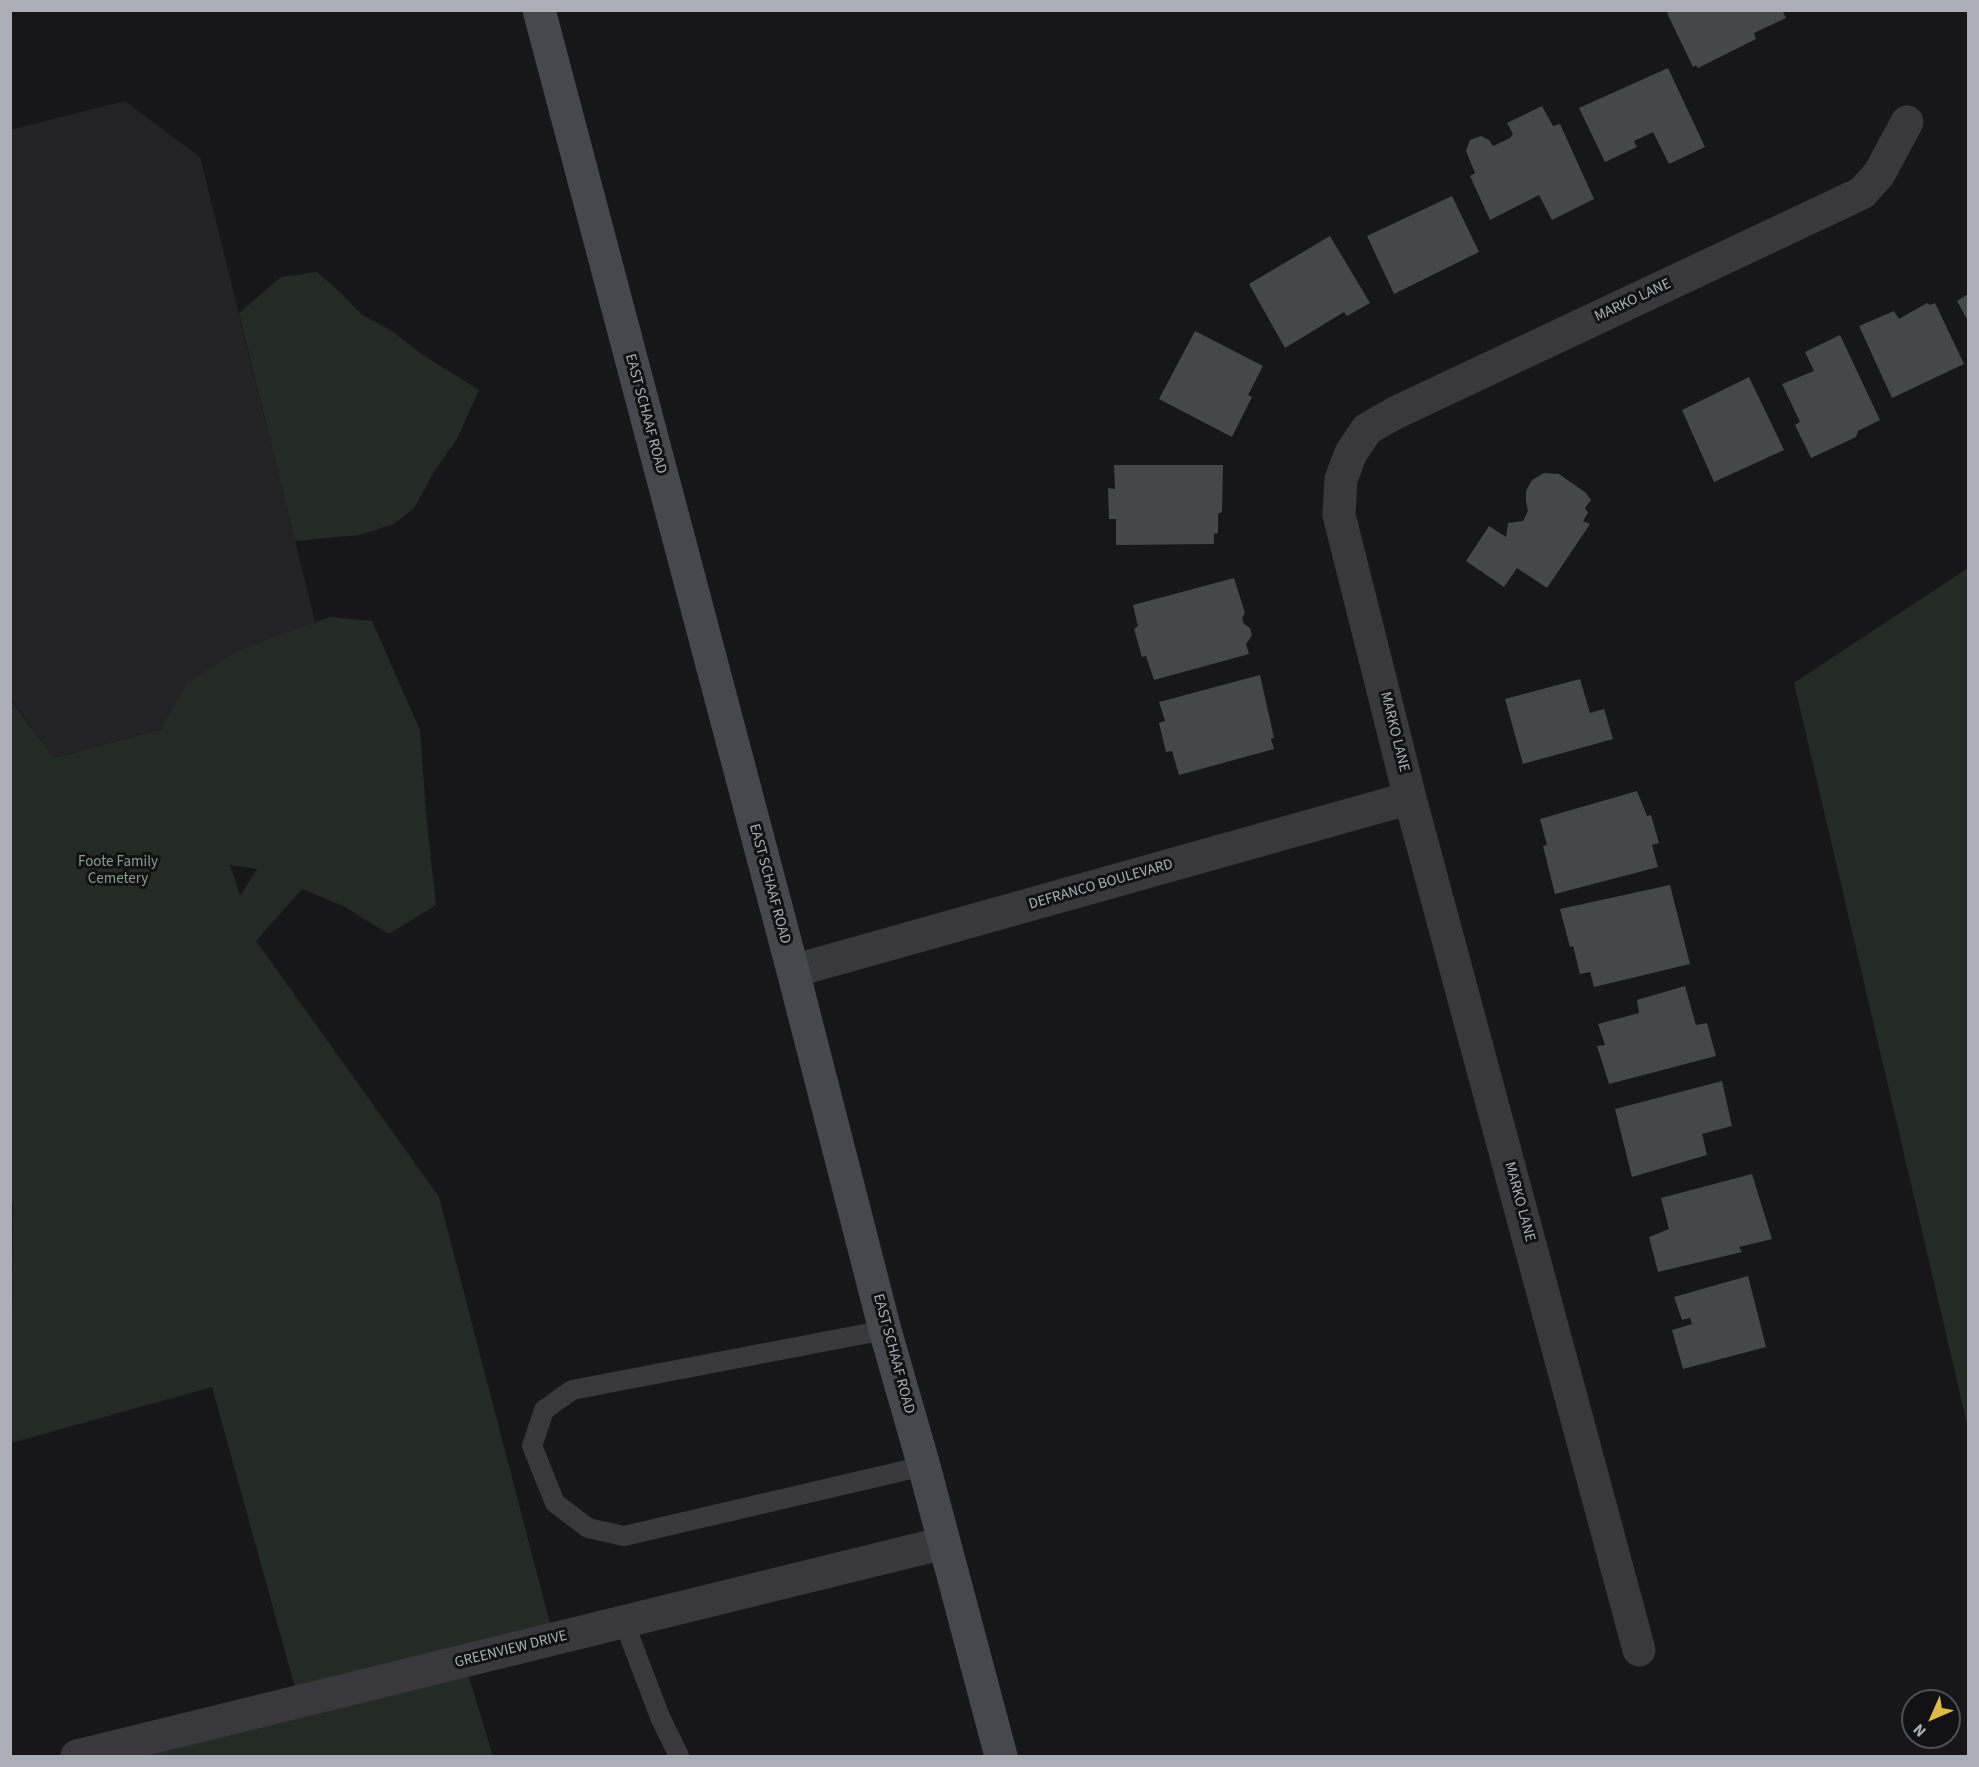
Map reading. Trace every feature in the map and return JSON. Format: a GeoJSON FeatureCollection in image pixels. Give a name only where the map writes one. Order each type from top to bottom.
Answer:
{"type":"FeatureCollection","features":[{"type":"Feature","properties":{"kind":"street","name":"EAST SCHAAF ROAD"},"geometry":{"type":"LineString","coordinates":[[539,10],[793,971],[885,1330],[924,1466],[1001,1756]]}},
{"type":"Feature","properties":{"kind":"street","name":"MARKO LANE"},"geometry":{"type":"LineString","coordinates":[[1640,1650],[1410,798],[1339,515],[1341,480],[1351,453],[1367,429],[1395,413],[1862,193],[1879,174],[1907,122]]}},
{"type":"Feature","properties":{"kind":"street","name":"DEFRANCO BOULEVARD"},"geometry":{"type":"LineString","coordinates":[[793,971],[1410,798]]}},
{"type":"Feature","properties":{"kind":"street","name":"GREENVIEW DRIVE"},"geometry":{"type":"LineString","coordinates":[[77,1756],[944,1543]]}},
{"type":"Feature","properties":{"kind":"lane"},"geometry":{"type":"LineString","coordinates":[[885,1330],[572,1390],[544,1410],[532,1446],[555,1503],[588,1528],[624,1536],[924,1466]]}},
{"type":"Feature","properties":{"kind":"lane"},"geometry":{"type":"LineString","coordinates":[[624,1622],[660,1717],[679,1756]]}},
{"type":"Feature","properties":{"kind":"shaded area"},"geometry":{"type":"Polygon","coordinates":[[[125,101],[200,157],[330,682],[54,758],[11,699],[10,130],[125,101]]]}},
{"type":"Feature","properties":{"kind":"green space"},"geometry":{"type":"Polygon","coordinates":[[[317,272],[361,314],[392,331],[423,355],[479,390],[457,439],[434,472],[414,508],[394,524],[360,535],[295,541],[239,313],[281,277],[317,272]]]}},
{"type":"Feature","properties":{"kind":"green space"},"geometry":{"type":"Polygon","coordinates":[[[1968,568],[1968,1428],[1794,683],[1968,568]]]}},
{"type":"Feature","properties":{"kind":"green space","name":"Foote Family Cemetery"},"geometry":{"type":"Polygon","coordinates":[[[330,617],[372,621],[420,730],[436,905],[389,934],[345,907],[302,889],[256,941],[439,1197],[554,1639],[464,1661],[493,1756],[77,1756],[299,1702],[212,1387],[11,1443],[13,1204],[10,1203],[10,699],[54,758],[161,729],[187,683],[239,650],[330,617]],[[230,865],[240,895],[241,895],[257,869],[230,865]]]}},
{"type":"Feature","properties":{"kind":"building"},"geometry":{"type":"Polygon","coordinates":[[[1673,10],[1782,10],[1786,18],[1754,33],[1756,39],[1698,68],[1696,65],[1693,67],[1667,13],[1673,10]]]}},
{"type":"Feature","properties":{"kind":"building"},"geometry":{"type":"Polygon","coordinates":[[[1668,68],[1705,147],[1669,164],[1653,132],[1634,141],[1637,147],[1605,162],[1579,108],[1668,68]]]}},
{"type":"Feature","properties":{"kind":"building"},"geometry":{"type":"Polygon","coordinates":[[[1542,106],[1553,126],[1560,124],[1594,199],[1552,220],[1539,195],[1490,220],[1470,176],[1475,173],[1466,151],[1470,140],[1481,136],[1489,140],[1493,146],[1510,138],[1513,134],[1507,123],[1542,106]]]}},
{"type":"Feature","properties":{"kind":"building"},"geometry":{"type":"Polygon","coordinates":[[[1452,196],[1479,252],[1394,294],[1367,236],[1452,196]]]}},
{"type":"Feature","properties":{"kind":"building"},"geometry":{"type":"Polygon","coordinates":[[[1330,236],[1370,303],[1347,316],[1344,312],[1285,348],[1249,284],[1330,236]]]}},
{"type":"Feature","properties":{"kind":"building"},"geometry":{"type":"Polygon","coordinates":[[[1968,294],[1968,321],[1957,301],[1968,294]]]}},
{"type":"Feature","properties":{"kind":"building"},"geometry":{"type":"Polygon","coordinates":[[[1927,303],[1930,305],[1935,303],[1964,364],[1892,398],[1859,326],[1894,311],[1899,319],[1927,303]]]}},
{"type":"Feature","properties":{"kind":"building"},"geometry":{"type":"Polygon","coordinates":[[[1195,331],[1263,366],[1248,395],[1252,397],[1232,437],[1159,399],[1195,331]]]}},
{"type":"Feature","properties":{"kind":"building"},"geometry":{"type":"Polygon","coordinates":[[[1840,335],[1880,420],[1858,431],[1856,437],[1811,458],[1795,425],[1800,422],[1782,384],[1814,371],[1805,352],[1840,335]]]}},
{"type":"Feature","properties":{"kind":"building"},"geometry":{"type":"Polygon","coordinates":[[[1749,377],[1784,450],[1714,482],[1682,410],[1749,377]]]}},
{"type":"Feature","properties":{"kind":"building"},"geometry":{"type":"Polygon","coordinates":[[[1114,465],[1223,465],[1222,512],[1218,514],[1218,533],[1214,534],[1214,544],[1116,545],[1116,519],[1109,519],[1108,488],[1115,489],[1114,465]]]}},
{"type":"Feature","properties":{"kind":"building"},"geometry":{"type":"Polygon","coordinates":[[[1544,473],[1559,474],[1586,493],[1591,500],[1585,508],[1588,513],[1583,521],[1590,524],[1547,588],[1517,568],[1504,587],[1466,561],[1489,526],[1506,537],[1508,523],[1523,521],[1528,511],[1526,491],[1532,480],[1544,473]]]}},
{"type":"Feature","properties":{"kind":"building"},"geometry":{"type":"Polygon","coordinates":[[[1234,578],[1245,613],[1242,618],[1244,624],[1250,628],[1252,635],[1246,644],[1249,654],[1154,680],[1146,656],[1142,657],[1134,629],[1138,626],[1133,605],[1234,578]]]}},
{"type":"Feature","properties":{"kind":"building"},"geometry":{"type":"Polygon","coordinates":[[[1260,675],[1274,738],[1271,739],[1274,749],[1179,775],[1172,751],[1166,752],[1159,723],[1165,721],[1159,702],[1260,675]]]}},
{"type":"Feature","properties":{"kind":"building"},"geometry":{"type":"Polygon","coordinates":[[[1580,679],[1590,713],[1604,709],[1613,739],[1523,764],[1505,699],[1580,679]]]}},
{"type":"Feature","properties":{"kind":"building"},"geometry":{"type":"Polygon","coordinates":[[[1637,791],[1647,816],[1651,815],[1659,843],[1652,845],[1658,867],[1555,894],[1543,846],[1547,845],[1540,819],[1637,791]]]}},
{"type":"Feature","properties":{"kind":"building"},"geometry":{"type":"Polygon","coordinates":[[[1670,885],[1690,964],[1594,987],[1590,972],[1580,974],[1560,909],[1670,885]]]}},
{"type":"Feature","properties":{"kind":"building"},"geometry":{"type":"Polygon","coordinates":[[[1685,986],[1696,1025],[1707,1023],[1716,1056],[1609,1084],[1597,1046],[1605,1045],[1598,1024],[1639,1013],[1637,1000],[1685,986]]]}},
{"type":"Feature","properties":{"kind":"building"},"geometry":{"type":"Polygon","coordinates":[[[1722,1081],[1732,1126],[1702,1134],[1707,1155],[1632,1177],[1615,1109],[1722,1081]]]}},
{"type":"Feature","properties":{"kind":"building"},"geometry":{"type":"Polygon","coordinates":[[[1752,1174],[1772,1239],[1739,1247],[1742,1252],[1658,1272],[1649,1237],[1669,1229],[1661,1198],[1752,1174]]]}},
{"type":"Feature","properties":{"kind":"building"},"geometry":{"type":"Polygon","coordinates":[[[1748,1276],[1766,1347],[1683,1369],[1672,1330],[1692,1324],[1690,1318],[1682,1320],[1674,1297],[1748,1276]]]}}]}
